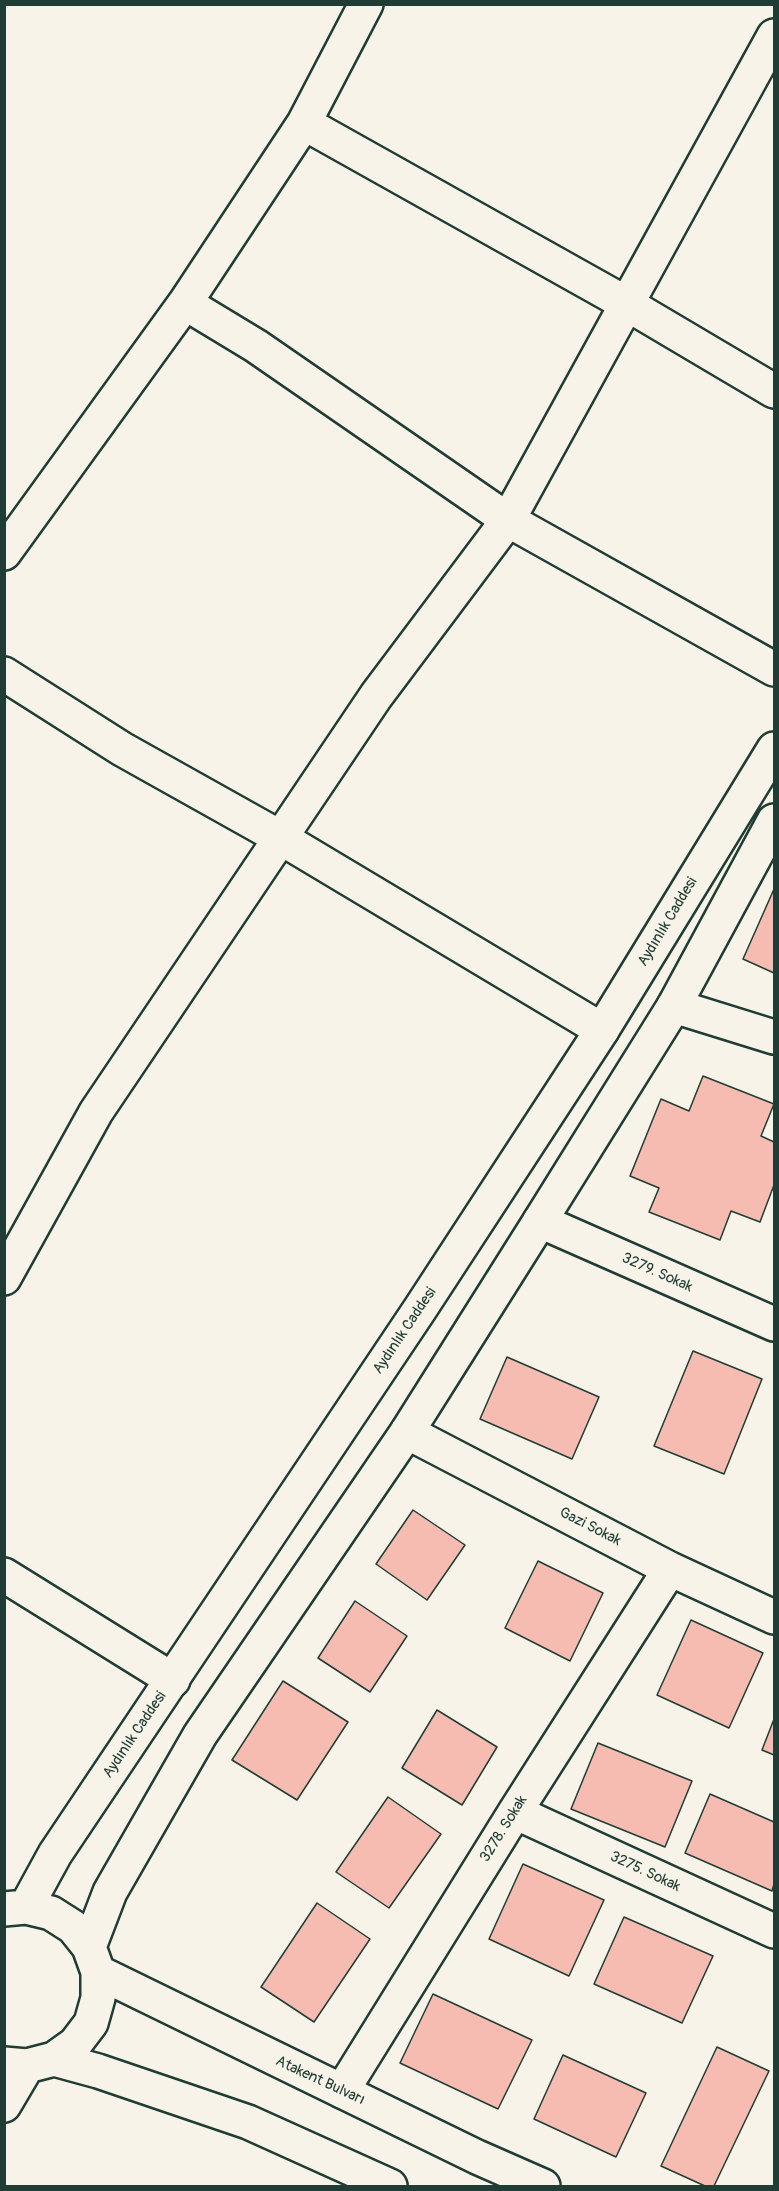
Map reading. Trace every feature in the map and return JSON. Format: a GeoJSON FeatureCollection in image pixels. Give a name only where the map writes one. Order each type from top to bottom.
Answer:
{"type":"FeatureCollection","features":[{"type":"Feature","properties":{"kind":"street"},"geometry":{"type":"LineString","coordinates":[[4,553],[185,303],[304,123],[366,4]]}},
{"type":"Feature","properties":{"kind":"street"},"geometry":{"type":"LineString","coordinates":[[4,1278],[96,1112],[376,696],[508,520],[774,36]]}},
{"type":"Feature","properties":{"kind":"street"},"geometry":{"type":"LineString","coordinates":[[304,123],[627,304],[774,391]]}},
{"type":"Feature","properties":{"kind":"street"},"geometry":{"type":"LineString","coordinates":[[185,303],[256,346],[508,520],[774,669]]}},
{"type":"Feature","properties":{"kind":"street"},"geometry":{"type":"LineString","coordinates":[[4,674],[122,749],[281,838],[602,1030]]}},
{"type":"Feature","properties":{"kind":"street","name":"Aydınlık Caddesi"},"geometry":{"type":"LineString","coordinates":[[15,1908],[55,1854],[173,1680],[420,1309],[602,1030],[774,748]]}},
{"type":"Feature","properties":{"kind":"street"},"geometry":{"type":"LineString","coordinates":[[4,2105],[28,2063],[75,2044],[91,2023],[98,1998],[94,1960],[110,1892],[200,1735],[407,1432],[674,1006],[774,821]]}},
{"type":"Feature","properties":{"kind":"street"},"geometry":{"type":"LineString","coordinates":[[674,1006],[774,1037]]}},
{"type":"Feature","properties":{"kind":"street","name":"3279. Sokak"},"geometry":{"type":"LineString","coordinates":[[540,1221],[774,1324]]}},
{"type":"Feature","properties":{"kind":"street","name":"Gazi Sokak"},"geometry":{"type":"LineString","coordinates":[[407,1432],[670,1569],[774,1617]]}},
{"type":"Feature","properties":{"kind":"street","name":"3278. Sokak"},"geometry":{"type":"LineString","coordinates":[[342,2091],[515,1812],[670,1569]]}},
{"type":"Feature","properties":{"kind":"street"},"geometry":{"type":"LineString","coordinates":[[4,1575],[173,1680]]}},
{"type":"Feature","properties":{"kind":"street","name":"3275. Sokak"},"geometry":{"type":"LineString","coordinates":[[515,1812],[774,1931]]}},
{"type":"Feature","properties":{"kind":"street"},"geometry":{"type":"LineString","coordinates":[[15,1908],[51,1913],[66,1922],[73,1927],[94,1960]]}},
{"type":"Feature","properties":{"kind":"street","name":"Atakent Bulvarı"},"geometry":{"type":"LineString","coordinates":[[94,1960],[235,2041],[543,2187]]}},
{"type":"Feature","properties":{"kind":"street"},"geometry":{"type":"LineString","coordinates":[[28,2063],[98,2071],[248,2122],[390,2187]]}},
{"type":"Feature","properties":{"kind":"building"},"geometry":{"type":"Polygon","coordinates":[[[774,889],[774,973],[743,959],[774,889]]]}},
{"type":"Feature","properties":{"kind":"building"},"geometry":{"type":"Polygon","coordinates":[[[703,1076],[774,1104],[761,1136],[774,1142],[774,1185],[760,1222],[731,1211],[720,1240],[649,1212],[659,1188],[630,1176],[661,1099],[689,1111],[703,1076]]]}},
{"type":"Feature","properties":{"kind":"building"},"geometry":{"type":"Polygon","coordinates":[[[693,1351],[762,1379],[724,1474],[654,1446],[693,1351]]]}},
{"type":"Feature","properties":{"kind":"building"},"geometry":{"type":"Polygon","coordinates":[[[507,1357],[599,1397],[572,1459],[480,1419],[507,1357]]]}},
{"type":"Feature","properties":{"kind":"building"},"geometry":{"type":"Polygon","coordinates":[[[413,1510],[465,1545],[427,1600],[376,1564],[413,1510]]]}},
{"type":"Feature","properties":{"kind":"building"},"geometry":{"type":"Polygon","coordinates":[[[538,1561],[603,1593],[570,1661],[505,1628],[538,1561]]]}},
{"type":"Feature","properties":{"kind":"building"},"geometry":{"type":"Polygon","coordinates":[[[355,1601],[407,1636],[370,1692],[318,1658],[355,1601]]]}},
{"type":"Feature","properties":{"kind":"building"},"geometry":{"type":"Polygon","coordinates":[[[691,1620],[763,1653],[729,1728],[657,1695],[691,1620]]]}},
{"type":"Feature","properties":{"kind":"building"},"geometry":{"type":"Polygon","coordinates":[[[283,1681],[348,1722],[297,1800],[232,1760],[283,1681]]]}},
{"type":"Feature","properties":{"kind":"building"},"geometry":{"type":"Polygon","coordinates":[[[437,1710],[497,1747],[462,1805],[402,1768],[437,1710]]]}},
{"type":"Feature","properties":{"kind":"building"},"geometry":{"type":"Polygon","coordinates":[[[774,1719],[774,1755],[762,1750],[774,1719]]]}},
{"type":"Feature","properties":{"kind":"building"},"geometry":{"type":"Polygon","coordinates":[[[598,1743],[692,1781],[665,1847],[571,1809],[598,1743]]]}},
{"type":"Feature","properties":{"kind":"building"},"geometry":{"type":"Polygon","coordinates":[[[710,1794],[774,1822],[772,1891],[685,1853],[710,1794]]]}},
{"type":"Feature","properties":{"kind":"building"},"geometry":{"type":"Polygon","coordinates":[[[388,1797],[441,1834],[389,1908],[336,1872],[388,1797]]]}},
{"type":"Feature","properties":{"kind":"building"},"geometry":{"type":"Polygon","coordinates":[[[523,1864],[604,1900],[569,1976],[489,1939],[523,1864]]]}},
{"type":"Feature","properties":{"kind":"building"},"geometry":{"type":"Polygon","coordinates":[[[317,1903],[370,1939],[314,2022],[261,1987],[317,1903]]]}},
{"type":"Feature","properties":{"kind":"building"},"geometry":{"type":"Polygon","coordinates":[[[624,1917],[713,1956],[682,2023],[594,1984],[624,1917]]]}},
{"type":"Feature","properties":{"kind":"building"},"geometry":{"type":"Polygon","coordinates":[[[433,1994],[532,2040],[498,2109],[400,2063],[433,1994]]]}},
{"type":"Feature","properties":{"kind":"building"},"geometry":{"type":"Polygon","coordinates":[[[717,2047],[769,2071],[714,2186],[705,2186],[661,2166],[717,2047]]]}},
{"type":"Feature","properties":{"kind":"building"},"geometry":{"type":"Polygon","coordinates":[[[563,2055],[646,2093],[616,2157],[534,2119],[563,2055]]]}}]}
